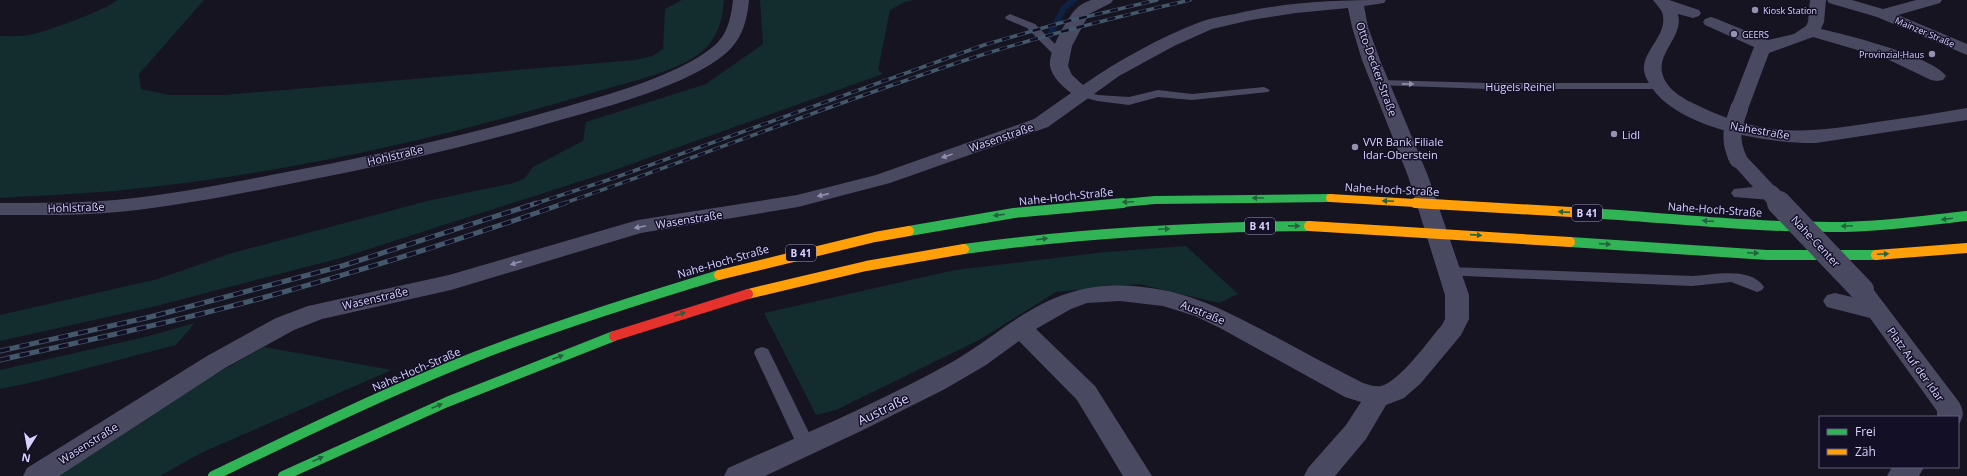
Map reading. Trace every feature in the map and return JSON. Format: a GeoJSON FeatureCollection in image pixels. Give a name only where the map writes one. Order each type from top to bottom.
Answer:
{"type":"FeatureCollection","features":[{"type":"Feature","properties":{"kind":"main road","name":"Nahe-Hoch-Straße"},"geometry":{"type":"LineString","coordinates":[[213,476],[319,424],[429,376],[523,338],[602,310],[758,263],[842,242],[980,217],[1118,202],[1172,199],[1294,197],[1427,203],[1795,226],[1879,225],[1967,216]]}},
{"type":"Feature","properties":{"kind":"main road","name":"B 41"},"geometry":{"type":"LineString","coordinates":[[283,476],[415,415],[598,342],[752,292],[840,271],[957,251],[1051,238],[1125,231],[1263,226],[1332,226],[1714,252],[1794,255],[1866,255],[1967,248]]}},
{"type":"Feature","properties":{"kind":"street","name":"Hohlstraße"},"geometry":{"type":"LineString","coordinates":[[0,209],[56,209],[162,201],[279,180],[387,158],[555,116],[647,87],[704,60],[720,50],[738,27],[741,0]]}},
{"type":"Feature","properties":{"kind":"street"},"geometry":{"type":"LineString","coordinates":[[1083,94],[1066,78],[1060,69],[1059,61],[1077,17],[1085,9],[1105,0]]}},
{"type":"Feature","properties":{"kind":"street","name":"Wasenstraße"},"geometry":{"type":"LineString","coordinates":[[37,476],[228,355],[285,324],[316,312],[451,282],[638,227],[783,203],[840,191],[883,179],[1027,129],[1050,118],[1113,72],[1135,59],[1174,39],[1207,25],[1259,13],[1378,0]]}},
{"type":"Feature","properties":{"kind":"street"},"geometry":{"type":"LineString","coordinates":[[1712,22],[1766,46],[1800,37],[1810,31],[1816,23],[1818,0]]}},
{"type":"Feature","properties":{"kind":"street","name":"Mainzer Straße"},"geometry":{"type":"LineString","coordinates":[[1835,0],[1883,14],[1967,50]]}},
{"type":"Feature","properties":{"kind":"street"},"geometry":{"type":"LineString","coordinates":[[1883,14],[1897,2],[1934,0]]}},
{"type":"Feature","properties":{"kind":"street","name":"Otto-Decker-Straße"},"geometry":{"type":"LineString","coordinates":[[1354,2],[1360,27],[1427,203],[1457,295],[1458,308],[1457,319],[1452,329],[1401,389],[1388,395],[1378,396]]}},
{"type":"Feature","properties":{"kind":"street"},"geometry":{"type":"LineString","coordinates":[[1664,3],[1693,13]]}},
{"type":"Feature","properties":{"kind":"street","name":"Nahestraße"},"geometry":{"type":"LineString","coordinates":[[1664,3],[1671,14],[1672,23],[1655,56],[1653,75],[1670,97],[1708,118],[1750,130],[1784,136],[1808,137],[1843,134],[1967,114]]}},
{"type":"Feature","properties":{"kind":"street"},"geometry":{"type":"LineString","coordinates":[[1810,31],[1901,56],[1936,76]]}},
{"type":"Feature","properties":{"kind":"street","name":"Nahe-Center"},"geometry":{"type":"LineString","coordinates":[[1766,46],[1761,50],[1731,131],[1730,142],[1738,159],[1862,290]]}},
{"type":"Feature","properties":{"kind":"street"},"geometry":{"type":"LineString","coordinates":[[1742,193],[1770,194]]}},
{"type":"Feature","properties":{"kind":"street","name":"Platz Auf der Idar"},"geometry":{"type":"LineString","coordinates":[[1862,290],[1950,409],[1950,416]]}},
{"type":"Feature","properties":{"kind":"street","name":"Austraße"},"geometry":{"type":"LineString","coordinates":[[738,476],[899,402],[975,360],[1056,306],[1078,298],[1102,294],[1136,295],[1162,298],[1206,311],[1354,390],[1378,396]]}},
{"type":"Feature","properties":{"kind":"street"},"geometry":{"type":"LineString","coordinates":[[1835,301],[1878,312]]}},
{"type":"Feature","properties":{"kind":"street"},"geometry":{"type":"LineString","coordinates":[[1021,329],[1054,359],[1086,393],[1138,476]]}},
{"type":"Feature","properties":{"kind":"street"},"geometry":{"type":"LineString","coordinates":[[1318,476],[1356,432],[1378,396]]}},
{"type":"Feature","properties":{"kind":"street"},"geometry":{"type":"LineString","coordinates":[[1901,476],[1909,468]]}},
{"type":"Feature","properties":{"kind":"lane"},"geometry":{"type":"LineString","coordinates":[[1010,17],[1031,26],[1061,56]]}},
{"type":"Feature","properties":{"kind":"lane","name":"Hügels Reihel"},"geometry":{"type":"LineString","coordinates":[[1381,83],[1660,86]]}},
{"type":"Feature","properties":{"kind":"lane"},"geometry":{"type":"LineString","coordinates":[[1083,94],[1097,98],[1129,101],[1158,93],[1192,97],[1264,90]]}},
{"type":"Feature","properties":{"kind":"lane"},"geometry":{"type":"LineString","coordinates":[[1449,272],[1692,281],[1704,281],[1729,276],[1740,279],[1757,287]]}},
{"type":"Feature","properties":{"kind":"lane"},"geometry":{"type":"LineString","coordinates":[[762,352],[806,444]]}},
{"type":"Feature","properties":{"kind":"green space"},"geometry":{"type":"Polygon","coordinates":[[[117,0],[204,0],[139,74],[141,89],[169,95],[224,95],[635,60],[652,56],[663,49],[665,9],[682,0],[724,0],[723,13],[715,36],[707,47],[684,63],[653,75],[479,125],[365,152],[249,174],[116,191],[0,198],[0,36],[26,36],[42,32],[90,14],[117,0]]]}},
{"type":"Feature","properties":{"kind":"green space"},"geometry":{"type":"Polygon","coordinates":[[[760,0],[915,0],[905,2],[890,10],[878,70],[883,74],[609,172],[341,258],[152,307],[0,341],[0,315],[158,279],[232,253],[427,201],[514,183],[525,178],[533,167],[583,141],[586,122],[706,84],[763,44],[760,0]]]}},
{"type":"Feature","properties":{"kind":"green space"},"geometry":{"type":"Polygon","coordinates":[[[1186,246],[1238,294],[1219,303],[1139,284],[1056,292],[981,339],[836,410],[816,415],[764,313],[955,270],[1105,252],[1186,246]]]}},
{"type":"Feature","properties":{"kind":"green space"},"geometry":{"type":"Polygon","coordinates":[[[195,323],[176,345],[34,382],[0,389],[0,370],[145,337],[195,323]]]}},
{"type":"Feature","properties":{"kind":"green space"},"geometry":{"type":"Polygon","coordinates":[[[264,347],[392,370],[203,452],[160,476],[57,476],[214,375],[264,347]]]}},
{"type":"Feature","properties":{"kind":"waterway"},"geometry":{"type":"LineString","coordinates":[[1048,38],[1064,8],[1074,0]]}},
{"type":"Feature","properties":{"kind":"railway"},"geometry":{"type":"LineString","coordinates":[[534,204],[614,178],[984,45],[1060,23],[1157,0]]}},
{"type":"Feature","properties":{"kind":"railway"},"geometry":{"type":"LineString","coordinates":[[562,204],[869,93],[972,58],[1080,27],[1190,0]]}},
{"type":"Feature","properties":{"kind":"railway"},"geometry":{"type":"LineString","coordinates":[[0,351],[150,317],[342,266],[537,203]]}},
{"type":"Feature","properties":{"kind":"railway"},"geometry":{"type":"LineString","coordinates":[[0,360],[164,323],[262,298],[414,253],[565,203]]}},
{"type":"Feature","properties":{"kind":"traffic: fast"},"geometry":{"type":"LineString","coordinates":[[909,231],[1014,213],[1155,200],[1298,197],[1330,198]]}},
{"type":"Feature","properties":{"kind":"traffic: fast"},"geometry":{"type":"LineString","coordinates":[[1588,213],[1801,227],[1882,225],[1967,216]]}},
{"type":"Feature","properties":{"kind":"traffic: fast"},"geometry":{"type":"LineString","coordinates":[[964,249],[1050,238],[1136,231],[1222,227],[1309,226]]}},
{"type":"Feature","properties":{"kind":"traffic: fast"},"geometry":{"type":"LineString","coordinates":[[1570,242],[1767,255],[1876,255]]}},
{"type":"Feature","properties":{"kind":"traffic: fast"},"geometry":{"type":"LineString","coordinates":[[213,476],[309,430],[439,371],[533,335],[719,275]]}},
{"type":"Feature","properties":{"kind":"traffic: fast"},"geometry":{"type":"LineString","coordinates":[[283,476],[364,438],[447,402],[614,336]]}},
{"type":"Feature","properties":{"kind":"traffic: slow"},"geometry":{"type":"LineString","coordinates":[[1330,198],[1588,213]]}},
{"type":"Feature","properties":{"kind":"traffic: slow"},"geometry":{"type":"LineString","coordinates":[[1309,226],[1413,231],[1570,242]]}},
{"type":"Feature","properties":{"kind":"traffic: slow"},"geometry":{"type":"LineString","coordinates":[[719,275],[875,237],[909,231]]}},
{"type":"Feature","properties":{"kind":"traffic: slow"},"geometry":{"type":"LineString","coordinates":[[1876,255],[1967,248]]}},
{"type":"Feature","properties":{"kind":"traffic: slow"},"geometry":{"type":"LineString","coordinates":[[748,294],[866,266],[964,249]]}},
{"type":"Feature","properties":{"kind":"traffic: jam"},"geometry":{"type":"LineString","coordinates":[[614,336],[748,294]]}},
{"type":"Feature","properties":{"kind":"place","name":"Kiosk Station"},"geometry":{"type":"Point","coordinates":[1755,10]}},
{"type":"Feature","properties":{"kind":"place","name":"GEERS"},"geometry":{"type":"Point","coordinates":[1734,34]}},
{"type":"Feature","properties":{"kind":"place","name":"Provinzial-Haus"},"geometry":{"type":"Point","coordinates":[1932,54]}},
{"type":"Feature","properties":{"kind":"place","name":"Lidl"},"geometry":{"type":"Point","coordinates":[1614,134]}},
{"type":"Feature","properties":{"kind":"place","name":"VVR Bank Filiale Idar-Oberstein"},"geometry":{"type":"Point","coordinates":[1355,147]}}]}
